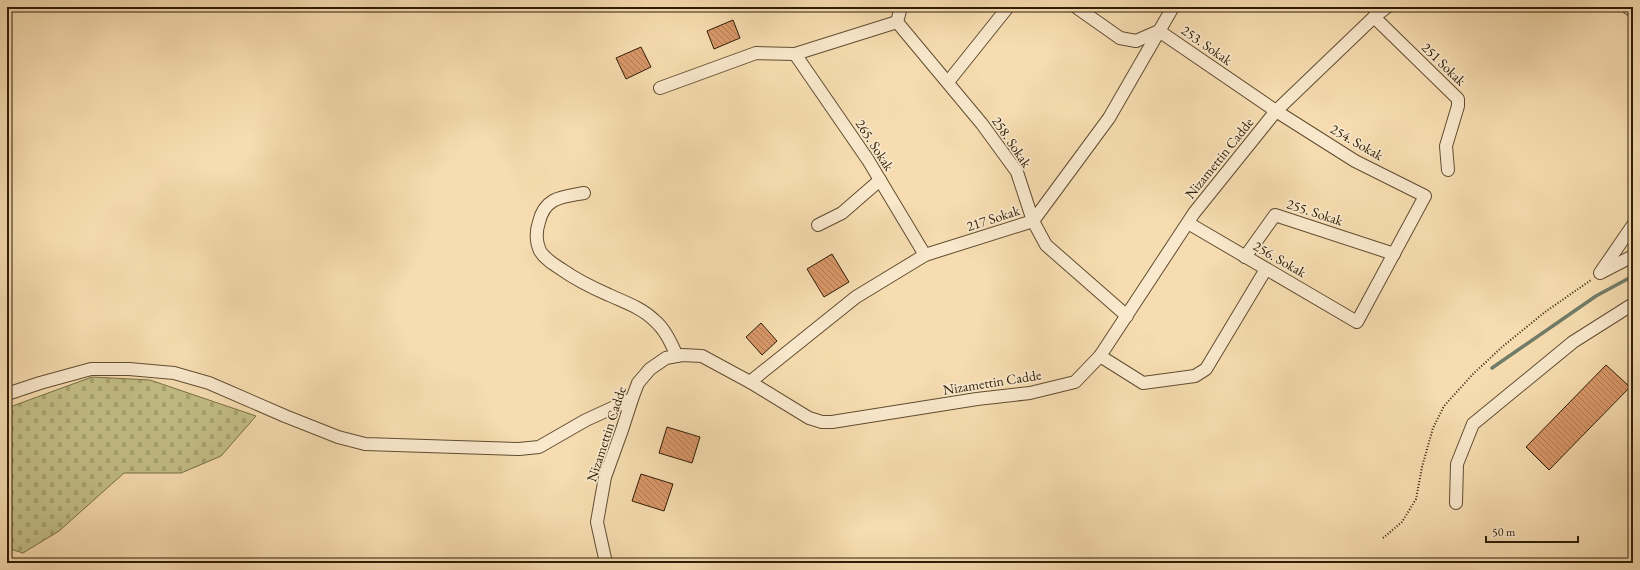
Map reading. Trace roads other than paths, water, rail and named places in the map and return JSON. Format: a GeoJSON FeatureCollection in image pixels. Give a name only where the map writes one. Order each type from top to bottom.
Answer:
{"type":"FeatureCollection","features":[{"type":"Feature","properties":{"kind":"street"},"geometry":{"type":"LineString","coordinates":[[660,88],[756,53],[795,54],[897,22],[901,7]]}},
{"type":"Feature","properties":{"kind":"street"},"geometry":{"type":"LineString","coordinates":[[948,82],[1008,7]]}},
{"type":"Feature","properties":{"kind":"street","name":"253. Sokak"},"geometry":{"type":"LineString","coordinates":[[1076,7],[1120,38],[1136,41],[1159,31],[1276,111]]}},
{"type":"Feature","properties":{"kind":"street","name":"217 Sokak"},"geometry":{"type":"LineString","coordinates":[[750,382],[856,297],[926,255],[1033,221],[1109,118],[1174,7]]}},
{"type":"Feature","properties":{"kind":"street","name":"Nizamettin Cadde"},"geometry":{"type":"LineString","coordinates":[[606,563],[597,522],[605,477],[638,383],[650,369],[666,358],[692,355],[702,356],[750,382],[809,418],[822,422],[832,422],[977,399],[1030,393],[1075,382],[1100,356],[1188,223],[1276,111],[1374,17],[1387,7]]}},
{"type":"Feature","properties":{"kind":"street"},"geometry":{"type":"LineString","coordinates":[[1627,7],[1633,11]]}},
{"type":"Feature","properties":{"kind":"street","name":"251 Sokak"},"geometry":{"type":"LineString","coordinates":[[1374,17],[1458,98],[1458,106],[1446,146],[1448,170]]}},
{"type":"Feature","properties":{"kind":"street","name":"258. Sokak"},"geometry":{"type":"LineString","coordinates":[[897,22],[982,124],[1017,172],[1033,221],[1046,246],[1127,316]]}},
{"type":"Feature","properties":{"kind":"street","name":"265. Sokak"},"geometry":{"type":"LineString","coordinates":[[795,54],[868,160],[926,255]]}},
{"type":"Feature","properties":{"kind":"street","name":"254. Sokak"},"geometry":{"type":"LineString","coordinates":[[1276,111],[1355,160],[1425,196],[1394,254]]}},
{"type":"Feature","properties":{"kind":"street"},"geometry":{"type":"LineString","coordinates":[[818,225],[842,213],[880,180]]}},
{"type":"Feature","properties":{"kind":"street"},"geometry":{"type":"LineString","coordinates":[[584,194],[562,196],[551,202],[545,209],[537,228],[537,239],[540,251],[549,262],[567,274],[634,307],[654,319],[666,334],[677,356]]}},
{"type":"Feature","properties":{"kind":"street","name":"255. Sokak"},"geometry":{"type":"LineString","coordinates":[[1245,256],[1275,215],[1394,254]]}},
{"type":"Feature","properties":{"kind":"street","name":"256. Sokak"},"geometry":{"type":"LineString","coordinates":[[1188,223],[1357,322],[1394,254]]}},
{"type":"Feature","properties":{"kind":"street"},"geometry":{"type":"LineString","coordinates":[[1633,225],[1600,273],[1633,256]]}},
{"type":"Feature","properties":{"kind":"street"},"geometry":{"type":"LineString","coordinates":[[1100,356],[1143,383],[1196,376],[1206,369],[1266,269]]}},
{"type":"Feature","properties":{"kind":"street"},"geometry":{"type":"LineString","coordinates":[[1456,503],[1457,464],[1473,424],[1573,342],[1633,304]]}},
{"type":"Feature","properties":{"kind":"street"},"geometry":{"type":"LineString","coordinates":[[7,394],[91,369],[174,373],[209,382],[285,416],[338,437],[365,444],[519,449],[539,447],[586,420],[632,398]]}},
{"type":"Feature","properties":{"kind":"waterway"},"geometry":{"type":"LineString","coordinates":[[1492,368],[1596,296],[1633,276]]}}]}
